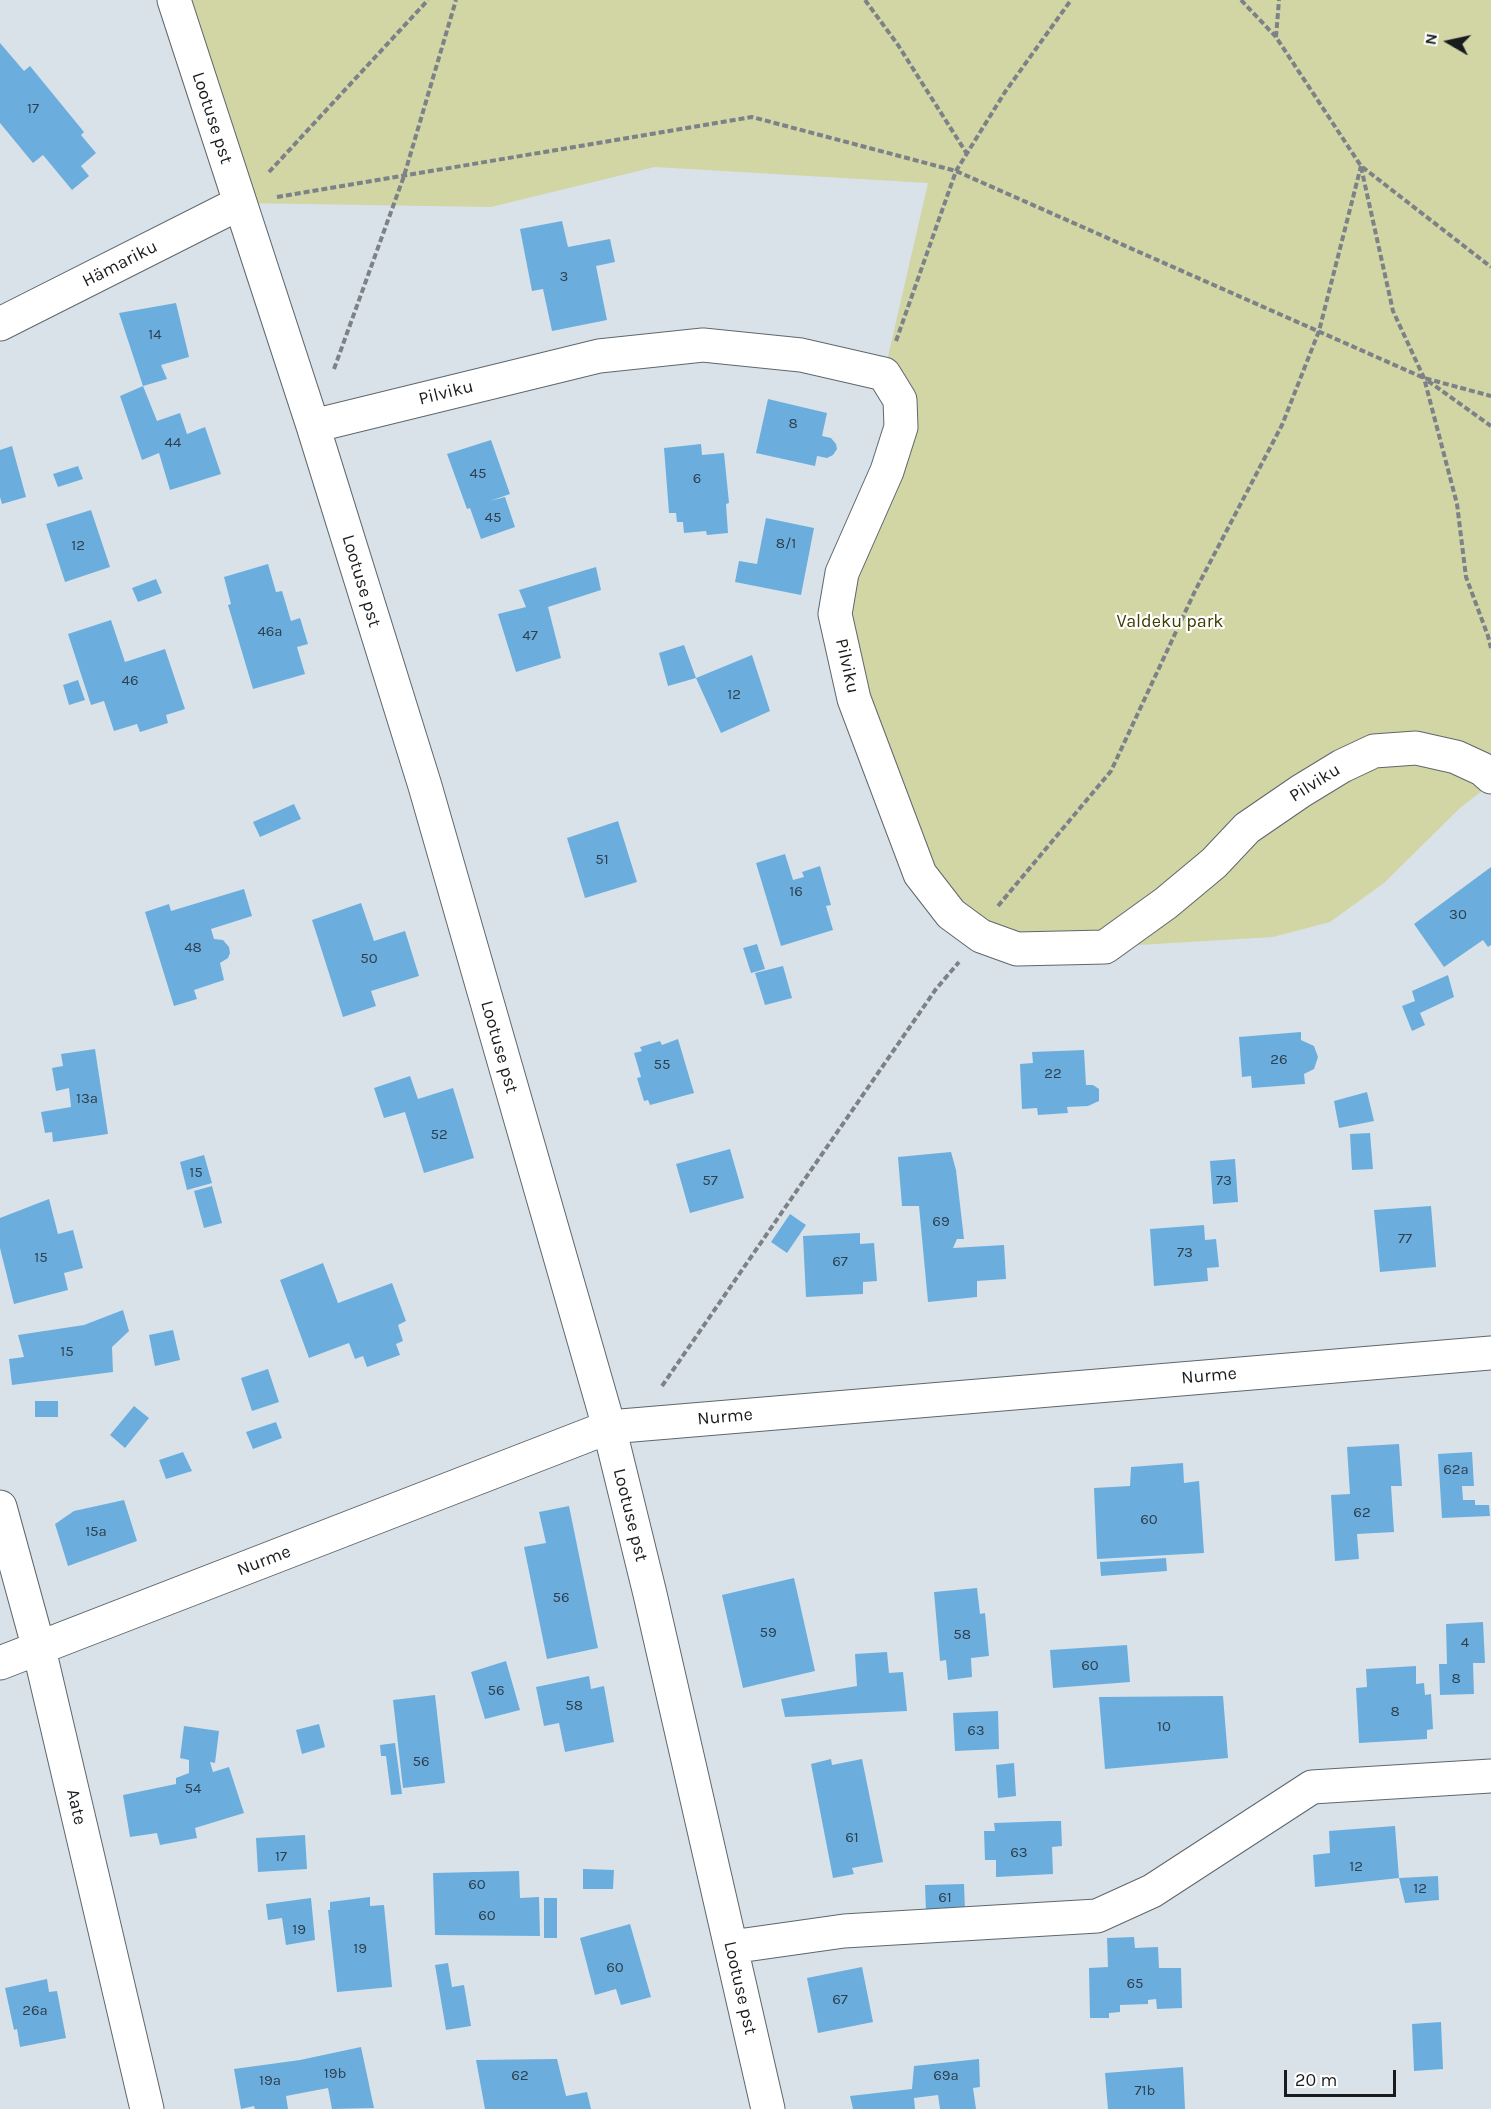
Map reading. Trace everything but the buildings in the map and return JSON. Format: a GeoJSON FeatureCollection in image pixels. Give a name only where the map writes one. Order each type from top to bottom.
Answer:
{"type":"FeatureCollection","features":[{"type":"Feature","properties":{"kind":"street","name":"Lootuse pst"},"geometry":{"type":"LineString","coordinates":[[174,0],[313,426],[622,1426],[650,1594],[768,2109]]}},
{"type":"Feature","properties":{"kind":"street","name":"Hämariku"},"geometry":{"type":"LineString","coordinates":[[0,324],[240,203]]}},
{"type":"Feature","properties":{"kind":"street","name":"Pilviku"},"geometry":{"type":"LineString","coordinates":[[313,426],[598,356],[703,345],[801,355],[884,374],[900,400],[901,427],[887,471],[842,573],[836,614],[854,699],[920,874],[951,914],[981,936],[1017,949],[1105,947],[1174,897],[1214,863],[1247,828],[1334,771],[1374,751],[1416,748],[1456,757],[1482,769],[1491,777]]}},
{"type":"Feature","properties":{"kind":"street","name":"Nurme"},"geometry":{"type":"LineString","coordinates":[[0,1663],[622,1426],[1491,1353]]}},
{"type":"Feature","properties":{"kind":"street","name":"Aate"},"geometry":{"type":"LineString","coordinates":[[0,1507],[39,1648],[147,2109]]}},
{"type":"Feature","properties":{"kind":"street"},"geometry":{"type":"LineString","coordinates":[[731,1947],[844,1931],[1098,1916],[1152,1891],[1312,1787],[1491,1776]]}},
{"type":"Feature","properties":{"kind":"path"},"geometry":{"type":"LineString","coordinates":[[240,203],[428,0]]}},
{"type":"Feature","properties":{"kind":"path"},"geometry":{"type":"LineString","coordinates":[[333,372],[404,176],[456,0]]}},
{"type":"Feature","properties":{"kind":"path"},"geometry":{"type":"LineString","coordinates":[[865,0],[898,45],[967,154]]}},
{"type":"Feature","properties":{"kind":"path"},"geometry":{"type":"LineString","coordinates":[[884,374],[956,171],[1005,92],[1071,0]]}},
{"type":"Feature","properties":{"kind":"path"},"geometry":{"type":"LineString","coordinates":[[1241,0],[1276,38],[1361,166],[1491,267]]}},
{"type":"Feature","properties":{"kind":"path"},"geometry":{"type":"LineString","coordinates":[[1276,38],[1279,0]]}},
{"type":"Feature","properties":{"kind":"path"},"geometry":{"type":"LineString","coordinates":[[240,203],[752,117],[956,171],[1424,378],[1491,396]]}},
{"type":"Feature","properties":{"kind":"path"},"geometry":{"type":"LineString","coordinates":[[996,908],[1111,771],[1195,591],[1282,424],[1319,331],[1361,166]]}},
{"type":"Feature","properties":{"kind":"path"},"geometry":{"type":"LineString","coordinates":[[1361,166],[1393,311],[1424,378],[1457,504],[1466,577],[1491,648]]}},
{"type":"Feature","properties":{"kind":"path"},"geometry":{"type":"LineString","coordinates":[[1424,378],[1491,426]]}},
{"type":"Feature","properties":{"kind":"path"},"geometry":{"type":"LineString","coordinates":[[622,1426],[936,989],[981,936]]}},
{"type":"Feature","properties":{"kind":"green space","name":"Valdeku park"},"geometry":{"type":"Polygon","coordinates":[[[174,0],[1491,0],[1491,784],[1460,808],[1384,883],[1330,922],[1273,937],[1105,947],[1017,949],[951,914],[835,614],[887,472],[884,374],[928,183],[655,167],[491,207],[240,203],[174,0]]]}}]}
